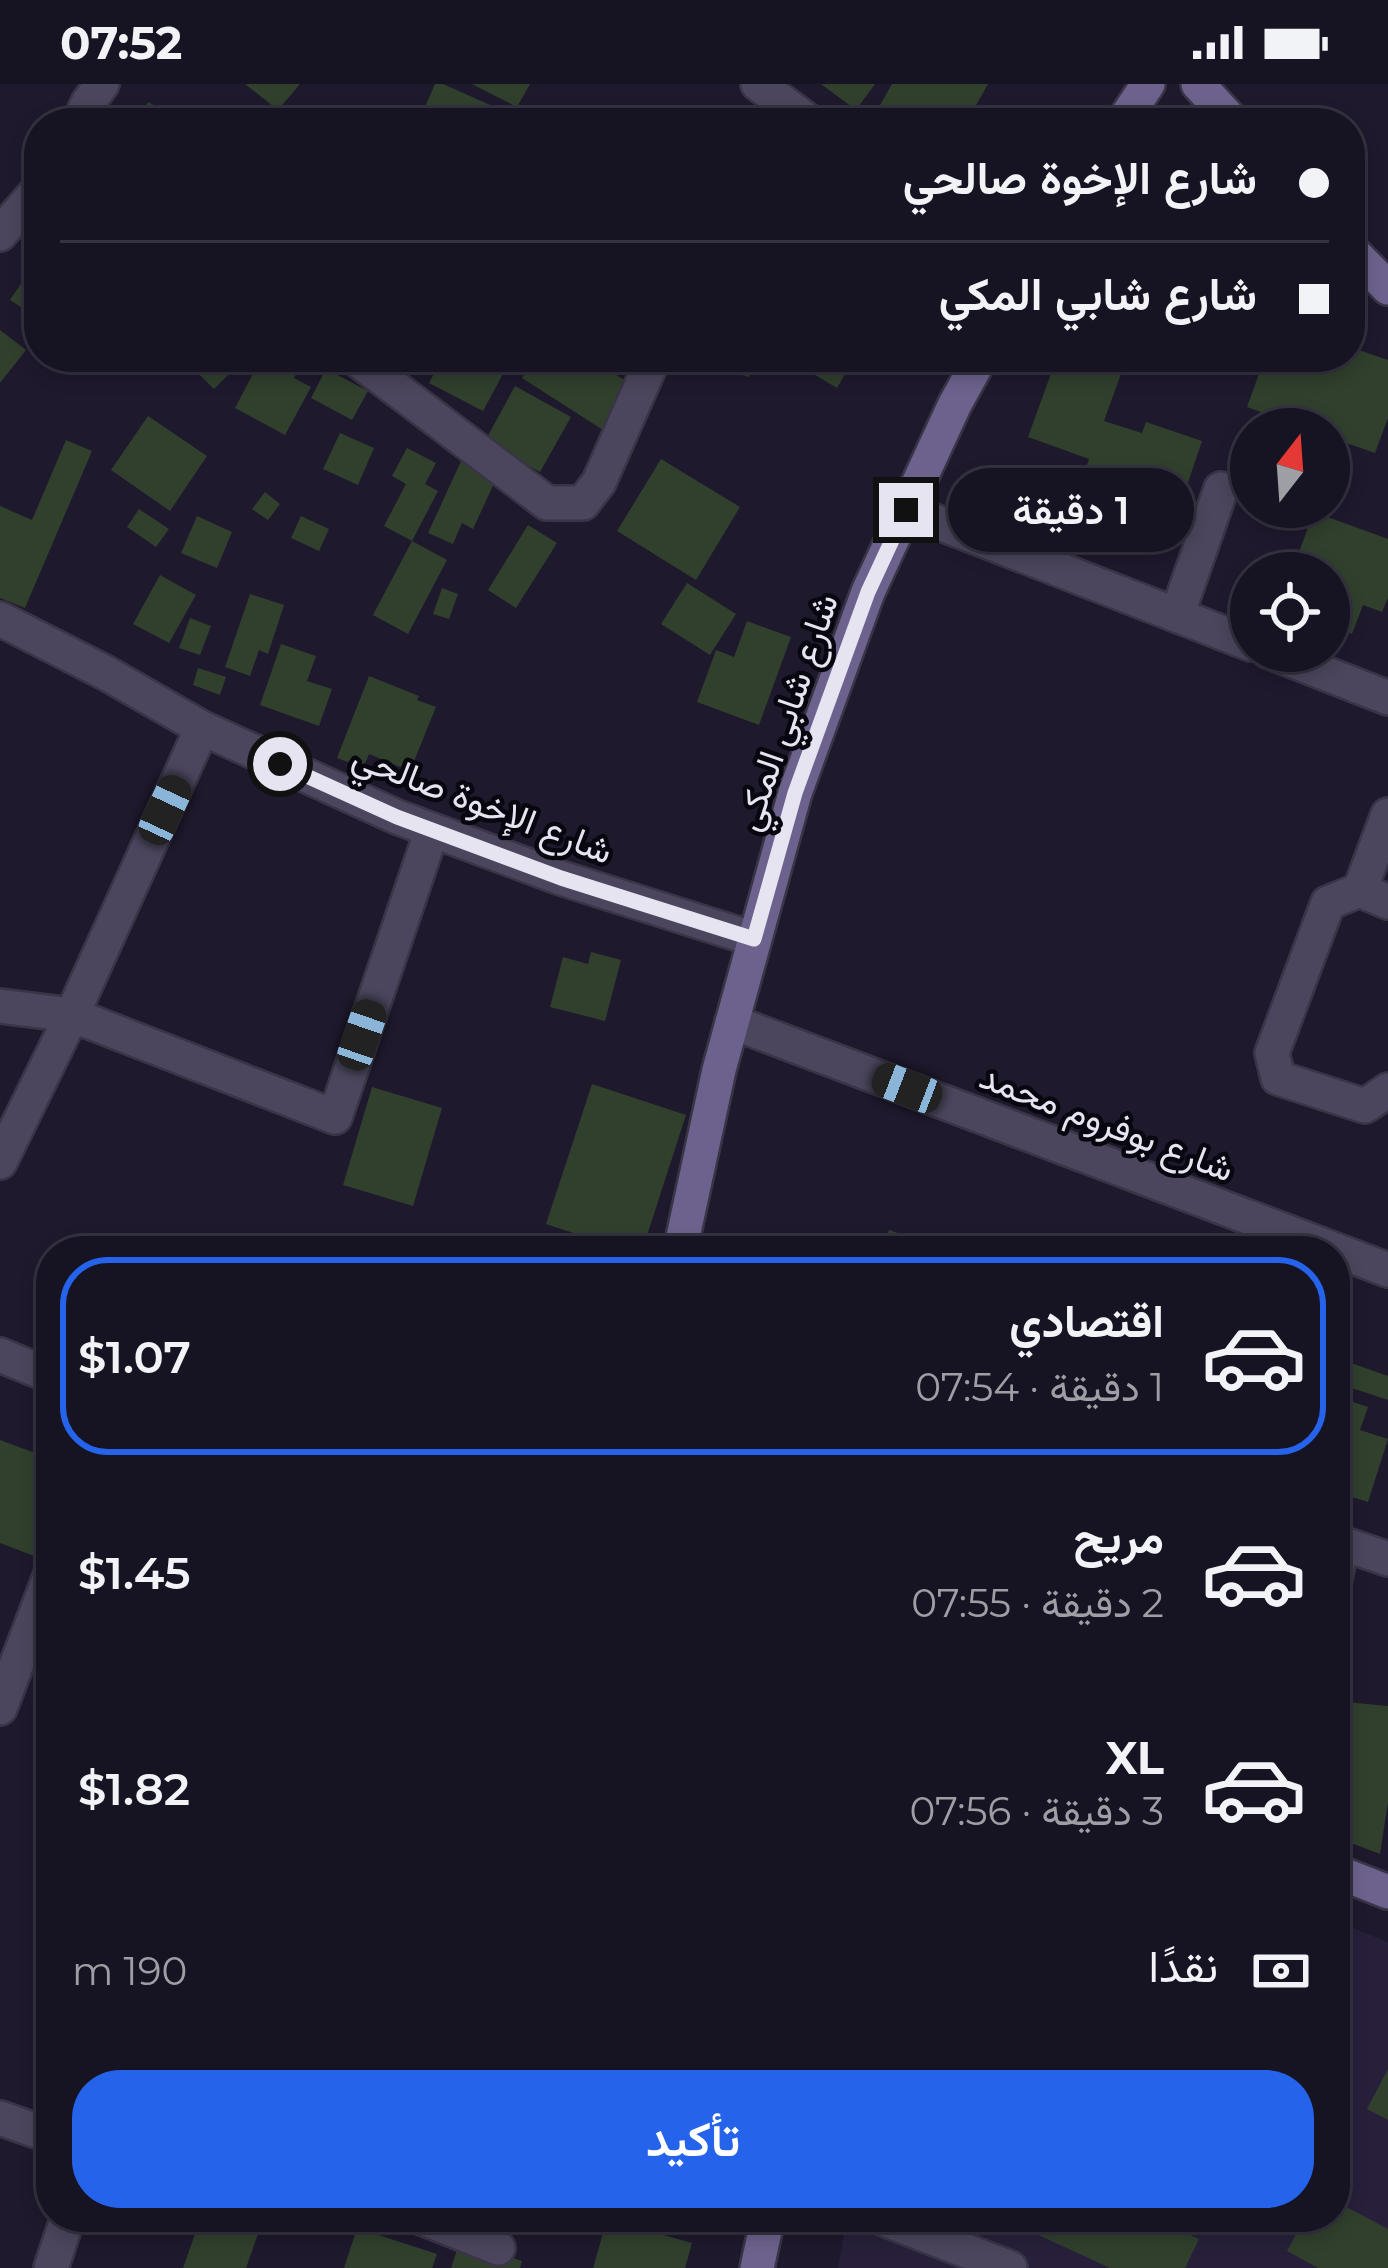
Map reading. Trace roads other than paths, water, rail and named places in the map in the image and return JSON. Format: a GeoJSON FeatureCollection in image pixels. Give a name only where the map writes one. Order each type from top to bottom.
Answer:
{"type":"FeatureCollection","features":[{"type":"Feature","properties":{"kind":"main road"},"geometry":{"type":"LineString","coordinates":[[1198,84],[1220,108]]}},
{"type":"Feature","properties":{"kind":"main road"},"geometry":{"type":"LineString","coordinates":[[1365,264],[1388,288]]}},
{"type":"Feature","properties":{"kind":"main road","name":"شارع شابي المكي"},"geometry":{"type":"LineString","coordinates":[[683,1236],[732,1022],[795,793],[868,592],[973,372]]}},
{"type":"Feature","properties":{"kind":"main road"},"geometry":{"type":"LineString","coordinates":[[1350,1876],[1388,1892]]}},
{"type":"Feature","properties":{"kind":"main road"},"geometry":{"type":"LineString","coordinates":[[758,2268],[765,2232]]}},
{"type":"Feature","properties":{"kind":"street"},"geometry":{"type":"LineString","coordinates":[[758,84],[783,108]]}},
{"type":"Feature","properties":{"kind":"street"},"geometry":{"type":"LineString","coordinates":[[0,234],[24,207]]}},
{"type":"Feature","properties":{"kind":"street"},"geometry":{"type":"LineString","coordinates":[[374,372],[548,503],[583,503],[599,482],[647,372]]}},
{"type":"Feature","properties":{"kind":"street"},"geometry":{"type":"LineString","coordinates":[[1177,615],[1221,489]]}},
{"type":"Feature","properties":{"kind":"street"},"geometry":{"type":"LineString","coordinates":[[906,510],[1230,636]]}},
{"type":"Feature","properties":{"kind":"street","name":"شارع الإخوة صالحي"},"geometry":{"type":"LineString","coordinates":[[0,619],[202,728],[397,817],[561,878],[754,939]]}},
{"type":"Feature","properties":{"kind":"street"},"geometry":{"type":"LineString","coordinates":[[1322,672],[1388,698]]}},
{"type":"Feature","properties":{"kind":"street"},"geometry":{"type":"LineString","coordinates":[[0,1162],[202,728]]}},
{"type":"Feature","properties":{"kind":"street"},"geometry":{"type":"LineString","coordinates":[[1388,815],[1374,896],[1328,903],[1272,1053],[1278,1078],[1365,1106],[1388,1090]]}},
{"type":"Feature","properties":{"kind":"street"},"geometry":{"type":"LineString","coordinates":[[0,1006],[72,1015],[335,1117],[432,830]]}},
{"type":"Feature","properties":{"kind":"street","name":"شارع بوفروم محمد"},"geometry":{"type":"LineString","coordinates":[[732,1022],[1298,1236]]}},
{"type":"Feature","properties":{"kind":"street","name":"شارع بوفروم محمد"},"geometry":{"type":"LineString","coordinates":[[1350,1256],[1388,1270]]}},
{"type":"Feature","properties":{"kind":"street"},"geometry":{"type":"LineString","coordinates":[[0,1355],[36,1370]]}},
{"type":"Feature","properties":{"kind":"street"},"geometry":{"type":"LineString","coordinates":[[1350,1546],[1388,1559]]}},
{"type":"Feature","properties":{"kind":"street"},"geometry":{"type":"LineString","coordinates":[[0,1708],[36,1613]]}},
{"type":"Feature","properties":{"kind":"street"},"geometry":{"type":"LineString","coordinates":[[0,2118],[36,2131]]}},
{"type":"Feature","properties":{"kind":"street"},"geometry":{"type":"LineString","coordinates":[[51,2268],[63,2232]]}},
{"type":"Feature","properties":{"kind":"street"},"geometry":{"type":"LineString","coordinates":[[458,2232],[498,2248]]}},
{"type":"Feature","properties":{"kind":"street"},"geometry":{"type":"LineString","coordinates":[[918,2232],[1010,2268]]}}]}
